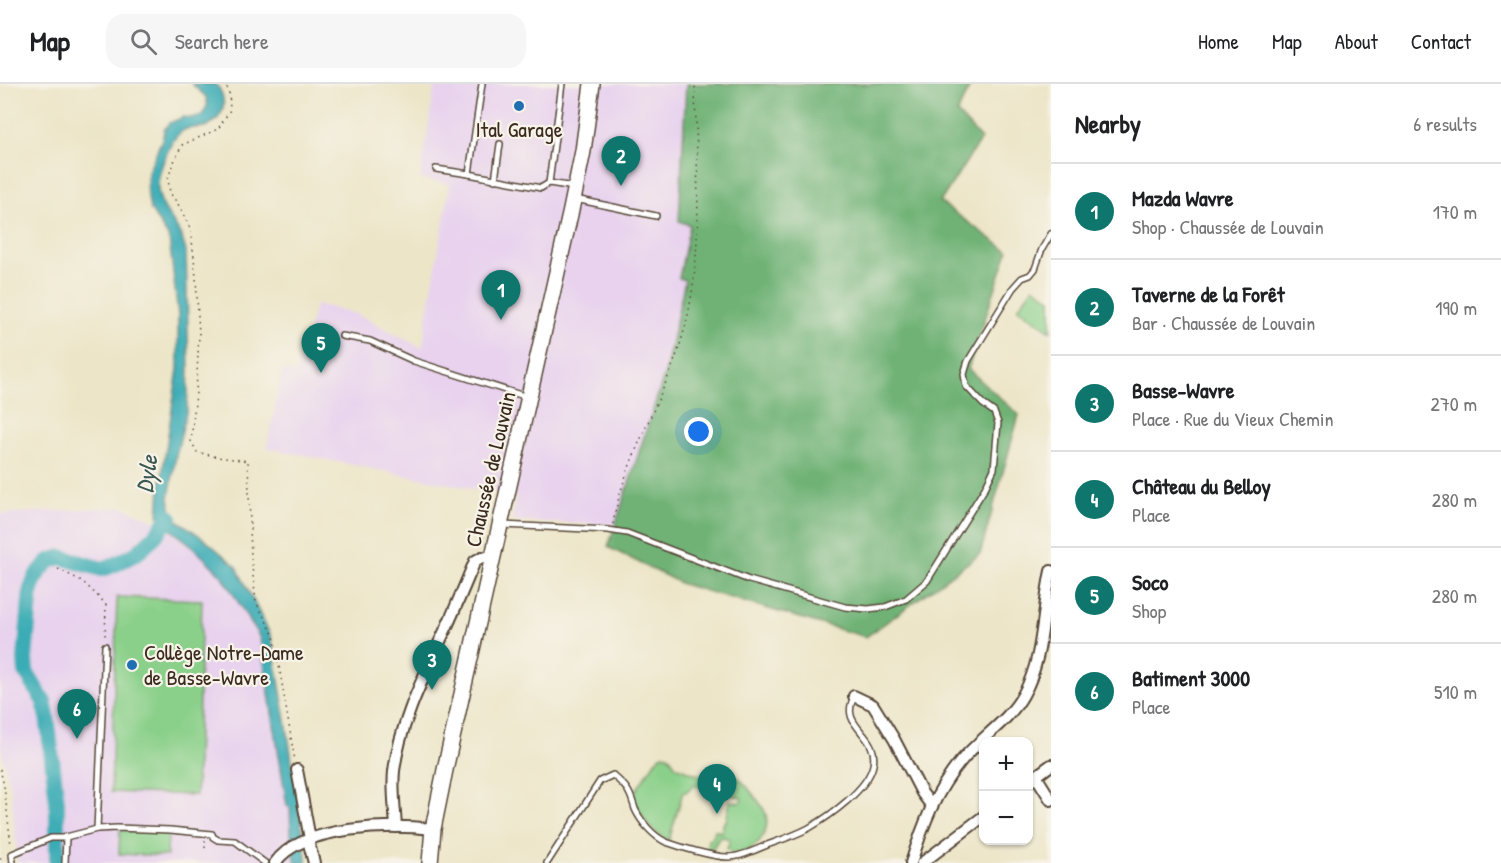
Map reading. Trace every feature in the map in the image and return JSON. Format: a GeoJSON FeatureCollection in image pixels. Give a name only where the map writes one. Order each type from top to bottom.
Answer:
{"type":"FeatureCollection","features":[{"type":"Feature","properties":{"kind":"main road","name":"Chaussée de Louvain"},"geometry":{"type":"LineString","coordinates":[[430,863],[433,829],[583,151],[592,84]]}},
{"type":"Feature","properties":{"kind":"street"},"geometry":{"type":"LineString","coordinates":[[396,826],[394,769],[418,687],[475,561],[482,557],[493,558]]}},
{"type":"Feature","properties":{"kind":"street"},"geometry":{"type":"LineString","coordinates":[[911,863],[931,805],[961,761],[1006,718],[1022,698],[1030,682],[1036,661],[1051,571]]}},
{"type":"Feature","properties":{"kind":"street"},"geometry":{"type":"LineString","coordinates":[[854,696],[873,705],[931,805]]}},
{"type":"Feature","properties":{"kind":"street"},"geometry":{"type":"LineString","coordinates":[[1033,778],[1051,765]]}},
{"type":"Feature","properties":{"kind":"street"},"geometry":{"type":"LineString","coordinates":[[297,770],[314,863]]}},
{"type":"Feature","properties":{"kind":"street"},"geometry":{"type":"LineString","coordinates":[[1033,780],[1051,800]]}},
{"type":"Feature","properties":{"kind":"street"},"geometry":{"type":"LineString","coordinates":[[922,863],[979,820]]}},
{"type":"Feature","properties":{"kind":"street"},"geometry":{"type":"LineString","coordinates":[[275,863],[290,849],[308,840],[341,831],[396,826],[433,829]]}},
{"type":"Feature","properties":{"kind":"lane"},"geometry":{"type":"LineString","coordinates":[[469,174],[482,84]]}},
{"type":"Feature","properties":{"kind":"lane"},"geometry":{"type":"LineString","coordinates":[[549,183],[562,84]]}},
{"type":"Feature","properties":{"kind":"lane"},"geometry":{"type":"LineString","coordinates":[[495,180],[500,144]]}},
{"type":"Feature","properties":{"kind":"lane"},"geometry":{"type":"LineString","coordinates":[[436,169],[541,188],[549,183]]}},
{"type":"Feature","properties":{"kind":"lane"},"geometry":{"type":"LineString","coordinates":[[549,183],[574,193],[656,216]]}},
{"type":"Feature","properties":{"kind":"lane"},"geometry":{"type":"LineString","coordinates":[[500,525],[612,531],[641,538],[749,580],[845,607],[877,608],[906,599],[927,582],[985,488],[994,469],[998,423],[994,412],[966,386],[964,375],[968,361],[1013,288],[1035,269],[1042,249],[1051,234]]}},
{"type":"Feature","properties":{"kind":"lane"},"geometry":{"type":"LineString","coordinates":[[342,336],[370,341],[414,361],[529,397]]}},
{"type":"Feature","properties":{"kind":"lane"},"geometry":{"type":"LineString","coordinates":[[97,829],[105,646]]}},
{"type":"Feature","properties":{"kind":"lane"},"geometry":{"type":"LineString","coordinates":[[547,863],[600,781],[613,776],[627,788],[637,813],[651,832],[665,841],[698,851],[728,857],[744,855],[808,829],[834,812],[861,787],[873,765],[870,742],[850,716],[849,710],[854,696]]}},
{"type":"Feature","properties":{"kind":"lane"},"geometry":{"type":"LineString","coordinates":[[14,863],[12,854],[55,838],[97,829],[128,828],[212,834],[218,840],[235,841],[265,863]]}},
{"type":"Feature","properties":{"kind":"lane"},"geometry":{"type":"LineString","coordinates":[[64,837],[65,863]]}},
{"type":"Feature","properties":{"kind":"path"},"geometry":{"type":"LineString","coordinates":[[222,84],[229,90],[230,110],[218,129],[182,145],[168,179],[170,194],[178,204],[191,230],[196,278],[199,335],[191,441],[197,452],[218,458],[248,461],[251,558],[256,602],[273,636],[297,770]]}},
{"type":"Feature","properties":{"kind":"path"},"geometry":{"type":"LineString","coordinates":[[612,531],[614,517],[634,457],[684,333],[690,304],[697,231],[695,84]]}},
{"type":"Feature","properties":{"kind":"path"},"geometry":{"type":"LineString","coordinates":[[58,568],[82,581],[106,604],[105,646]]}},
{"type":"Feature","properties":{"kind":"path"},"geometry":{"type":"LineString","coordinates":[[0,769],[12,854]]}},
{"type":"Feature","properties":{"kind":"shaded area"},"geometry":{"type":"Polygon","coordinates":[[[435,84],[686,84],[679,221],[690,225],[679,278],[685,280],[665,373],[616,525],[512,521],[516,497],[267,448],[282,370],[295,373],[316,304],[357,314],[422,348],[450,184],[420,179],[435,84]]]}},
{"type":"Feature","properties":{"kind":"shaded area","name":"Collège Notre-Dame de Basse-Wavre"},"geometry":{"type":"Polygon","coordinates":[[[123,507],[165,525],[190,544],[223,577],[260,638],[287,806],[290,808],[291,839],[296,863],[18,863],[11,789],[0,747],[0,514],[123,507]]]}},
{"type":"Feature","properties":{"kind":"green space"},"geometry":{"type":"Polygon","coordinates":[[[686,84],[971,84],[957,113],[981,139],[940,202],[1008,251],[968,369],[1019,415],[980,554],[866,637],[682,584],[608,547],[665,373],[685,280],[679,278],[690,225],[679,221],[686,84]]]}},
{"type":"Feature","properties":{"kind":"green space"},"geometry":{"type":"Polygon","coordinates":[[[1033,287],[1051,299],[1051,331],[1018,308],[1033,287]]]}},
{"type":"Feature","properties":{"kind":"green space"},"geometry":{"type":"Polygon","coordinates":[[[117,597],[202,600],[196,795],[111,792],[117,597]]]}},
{"type":"Feature","properties":{"kind":"green space"},"geometry":{"type":"Polygon","coordinates":[[[663,754],[668,755],[676,766],[698,775],[725,772],[741,780],[764,809],[767,821],[762,838],[742,853],[736,854],[727,849],[730,839],[723,837],[719,838],[713,848],[707,850],[708,840],[712,838],[715,830],[721,832],[726,822],[730,801],[740,803],[742,798],[709,787],[706,789],[694,785],[683,792],[669,840],[656,833],[638,809],[633,795],[656,760],[663,754]]]}},
{"type":"Feature","properties":{"kind":"green space"},"geometry":{"type":"Polygon","coordinates":[[[120,830],[168,832],[167,856],[119,854],[120,830]]]}},
{"type":"Feature","properties":{"kind":"water"},"geometry":{"type":"Polygon","coordinates":[[[192,84],[216,84],[222,96],[223,107],[218,118],[207,126],[184,130],[177,136],[166,156],[158,183],[159,197],[181,236],[186,251],[189,371],[187,409],[169,498],[172,516],[236,566],[271,636],[307,863],[296,863],[295,860],[291,839],[290,808],[287,806],[260,638],[223,577],[190,544],[165,525],[158,515],[178,369],[178,315],[169,238],[150,209],[147,192],[148,172],[164,130],[169,123],[184,117],[202,115],[207,106],[206,97],[192,84]]]}},
{"type":"Feature","properties":{"kind":"waterway"},"geometry":{"type":"LineString","coordinates":[[57,863],[57,802],[47,715],[44,702],[26,672],[31,589],[36,576],[49,561],[61,557],[102,569],[114,565],[137,553],[170,517]]}},
{"type":"Feature","properties":{"kind":"place","name":"Ital Garage"},"geometry":{"type":"Point","coordinates":[519,106]}},
{"type":"Feature","properties":{"kind":"place","name":"Taverne de la Forêt"},"geometry":{"type":"Point","coordinates":[621,186]}},
{"type":"Feature","properties":{"kind":"place","name":"Mazda Wavre"},"geometry":{"type":"Point","coordinates":[501,320]}},
{"type":"Feature","properties":{"kind":"place","name":"Soco"},"geometry":{"type":"Point","coordinates":[321,373]}},
{"type":"Feature","properties":{"kind":"place","name":"Collège Notre-Dame de Basse-Wavre"},"geometry":{"type":"Point","coordinates":[132,665]}},
{"type":"Feature","properties":{"kind":"place","name":"Basse-Wavre"},"geometry":{"type":"Point","coordinates":[432,690]}},
{"type":"Feature","properties":{"kind":"place","name":"Batiment 3000"},"geometry":{"type":"Point","coordinates":[77,739]}},
{"type":"Feature","properties":{"kind":"place","name":"Château du Belloy"},"geometry":{"type":"Point","coordinates":[717,814]}},
{"type":"Feature","properties":{"kind":"water label","name":"Dyle"},"geometry":{"type":"Point","coordinates":[147,474]}}]}
